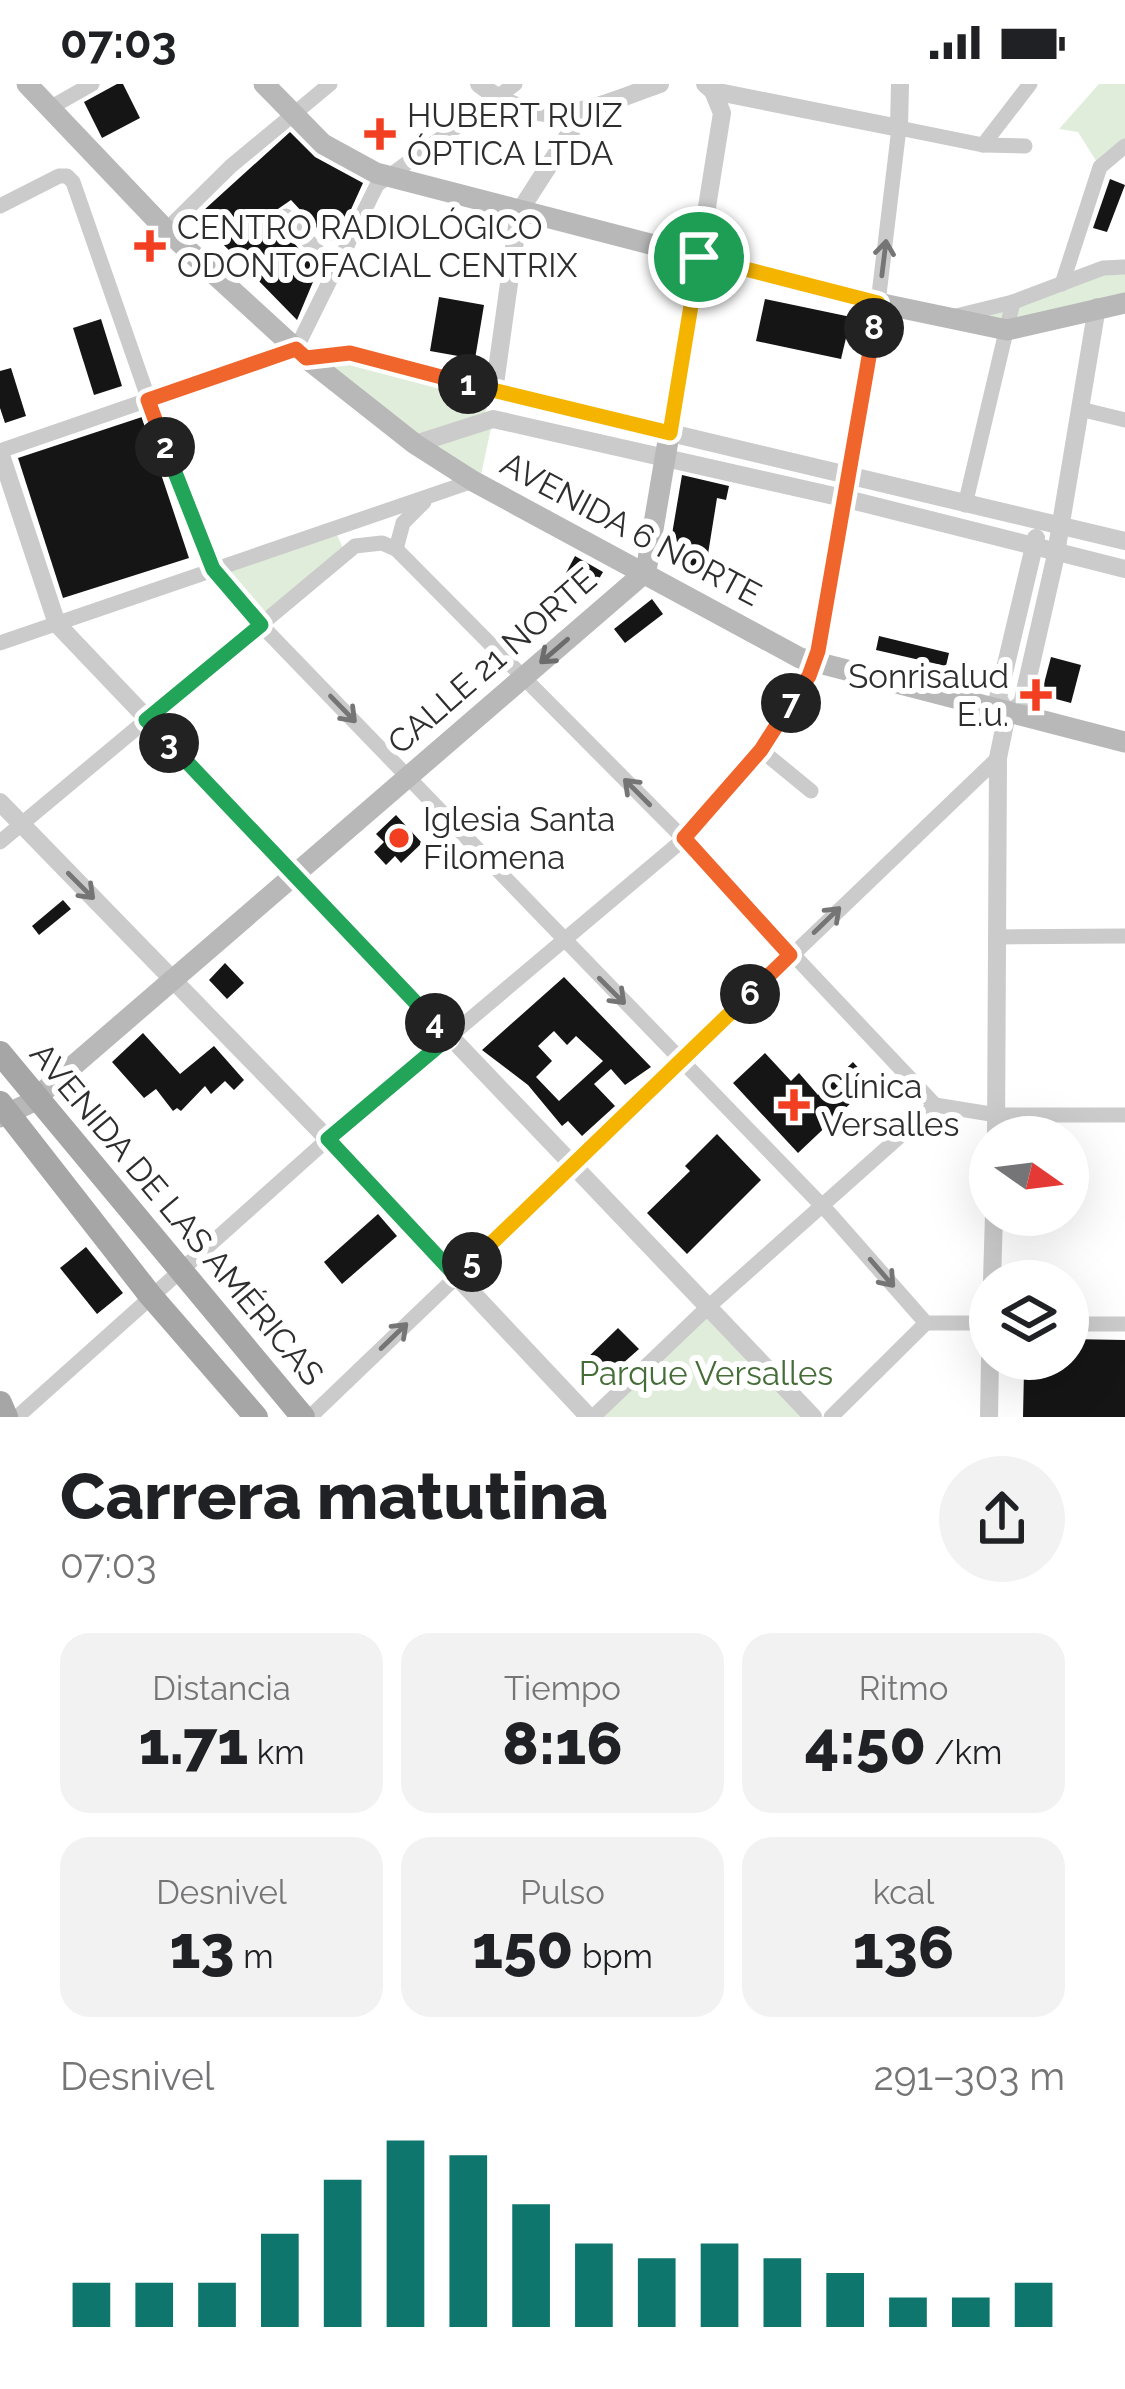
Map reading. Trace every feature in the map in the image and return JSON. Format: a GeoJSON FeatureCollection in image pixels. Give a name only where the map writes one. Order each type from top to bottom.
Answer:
{"type":"FeatureCollection","features":[{"type":"Feature","properties":{"kind":"main road","name":"AVENIDA 6 NORTE"},"geometry":{"type":"LineString","coordinates":[[27,84],[166,230],[301,354],[415,444],[473,481],[814,663],[1006,723],[1125,742]]}},
{"type":"Feature","properties":{"kind":"main road"},"geometry":{"type":"LineString","coordinates":[[264,84],[323,144],[386,176],[519,212],[878,303],[1007,330],[1125,303]]}},
{"type":"Feature","properties":{"kind":"main road","name":"CALLE 21 NORTE"},"geometry":{"type":"LineString","coordinates":[[3,1111],[37,1097],[642,575],[699,257]]}},
{"type":"Feature","properties":{"kind":"main road","name":"AVENIDA DE LAS AMÉRICAS"},"geometry":{"type":"LineString","coordinates":[[0,1053],[178,1270],[307,1417]]}},
{"type":"Feature","properties":{"kind":"main road","name":"AVENIDA DE LAS AMÉRICAS"},"geometry":{"type":"LineString","coordinates":[[3,1111],[150,1295],[256,1417]]}},
{"type":"Feature","properties":{"kind":"main road"},"geometry":{"type":"LineString","coordinates":[[0,1403],[5,1417]]}},
{"type":"Feature","properties":{"kind":"street"},"geometry":{"type":"LineString","coordinates":[[48,109],[92,84]]}},
{"type":"Feature","properties":{"kind":"street"},"geometry":{"type":"LineString","coordinates":[[166,230],[231,166],[331,84]]}},
{"type":"Feature","properties":{"kind":"street"},"geometry":{"type":"LineString","coordinates":[[479,84],[499,99],[544,113],[582,114],[660,84]]}},
{"type":"Feature","properties":{"kind":"street"},"geometry":{"type":"LineString","coordinates":[[301,354],[371,195],[386,176],[515,84]]}},
{"type":"Feature","properties":{"kind":"street"},"geometry":{"type":"LineString","coordinates":[[16,1417],[328,1139],[684,838],[761,750],[814,663],[878,303],[900,84]]}},
{"type":"Feature","properties":{"kind":"street"},"geometry":{"type":"LineString","coordinates":[[982,145],[1030,84]]}},
{"type":"Feature","properties":{"kind":"street"},"geometry":{"type":"LineString","coordinates":[[711,86],[982,145],[1025,146]]}},
{"type":"Feature","properties":{"kind":"street","name":"CALLE 21 NORTE"},"geometry":{"type":"LineString","coordinates":[[699,257],[722,113],[711,86]]}},
{"type":"Feature","properties":{"kind":"street"},"geometry":{"type":"LineString","coordinates":[[494,391],[519,212],[582,114]]}},
{"type":"Feature","properties":{"kind":"street"},"geometry":{"type":"LineString","coordinates":[[1062,284],[1100,167],[1125,146]]}},
{"type":"Feature","properties":{"kind":"street"},"geometry":{"type":"LineString","coordinates":[[0,206],[67,176],[73,182],[191,521],[213,569],[564,942],[822,1206],[926,1323]]}},
{"type":"Feature","properties":{"kind":"street"},"geometry":{"type":"LineString","coordinates":[[286,216],[336,272]]}},
{"type":"Feature","properties":{"kind":"street"},"geometry":{"type":"LineString","coordinates":[[950,317],[1013,302],[1103,268],[1125,267]]}},
{"type":"Feature","properties":{"kind":"street"},"geometry":{"type":"LineString","coordinates":[[964,505],[1013,302]]}},
{"type":"Feature","properties":{"kind":"street"},"geometry":{"type":"LineString","coordinates":[[997,1115],[998,758],[1006,723],[1022,704],[1057,552],[1097,307]]}},
{"type":"Feature","properties":{"kind":"street"},"geometry":{"type":"LineString","coordinates":[[813,1417],[58,624],[0,452],[148,400],[301,354],[350,353],[1125,542]]}},
{"type":"Feature","properties":{"kind":"street"},"geometry":{"type":"LineString","coordinates":[[1080,409],[1125,420]]}},
{"type":"Feature","properties":{"kind":"street"},"geometry":{"type":"LineString","coordinates":[[415,444],[493,419],[843,498],[1125,569]]}},
{"type":"Feature","properties":{"kind":"street"},"geometry":{"type":"LineString","coordinates":[[0,643],[473,481]]}},
{"type":"Feature","properties":{"kind":"street"},"geometry":{"type":"LineString","coordinates":[[396,549],[403,523],[430,496]]}},
{"type":"Feature","properties":{"kind":"street"},"geometry":{"type":"LineString","coordinates":[[1006,723],[998,698],[1040,521]]}},
{"type":"Feature","properties":{"kind":"street"},"geometry":{"type":"LineString","coordinates":[[319,534],[337,535],[341,557]]}},
{"type":"Feature","properties":{"kind":"street"},"geometry":{"type":"LineString","coordinates":[[0,842],[355,545],[382,543],[396,549],[684,838],[935,1105],[997,1115],[1125,1114]]}},
{"type":"Feature","properties":{"kind":"street"},"geometry":{"type":"LineString","coordinates":[[761,750],[811,791]]}},
{"type":"Feature","properties":{"kind":"street"},"geometry":{"type":"LineString","coordinates":[[307,1417],[998,758]]}},
{"type":"Feature","properties":{"kind":"street"},"geometry":{"type":"LineString","coordinates":[[0,802],[591,1417],[935,1105]]}},
{"type":"Feature","properties":{"kind":"street"},"geometry":{"type":"LineString","coordinates":[[998,937],[1125,936]]}},
{"type":"Feature","properties":{"kind":"street"},"geometry":{"type":"LineString","coordinates":[[831,1417],[926,1323],[969,1323]]}},
{"type":"Feature","properties":{"kind":"street"},"geometry":{"type":"LineString","coordinates":[[1089,1324],[1125,1324]]}},
{"type":"Feature","properties":{"kind":"street"},"geometry":{"type":"LineString","coordinates":[[989,1417],[990,1380]]}},
{"type":"Feature","properties":{"kind":"green space"},"geometry":{"type":"Polygon","coordinates":[[[1099,84],[1125,84],[1125,146],[1100,167],[1078,132],[1059,129],[1099,84]]]}},
{"type":"Feature","properties":{"kind":"green space"},"geometry":{"type":"Polygon","coordinates":[[[1125,267],[1125,303],[1007,330],[950,317],[1125,267]]]}},
{"type":"Feature","properties":{"kind":"green space"},"geometry":{"type":"Polygon","coordinates":[[[323,355],[494,391],[481,422],[493,419],[479,484],[306,358],[323,355]]]}},
{"type":"Feature","properties":{"kind":"green space"},"geometry":{"type":"Polygon","coordinates":[[[337,535],[343,548],[261,625],[213,569],[337,535]]]}},
{"type":"Feature","properties":{"kind":"green space","name":"Parque Versalles"},"geometry":{"type":"Polygon","coordinates":[[[707,1308],[813,1417],[593,1417],[707,1308]]]}},
{"type":"Feature","properties":{"kind":"building"},"geometry":{"type":"Polygon","coordinates":[[[123,84],[140,118],[102,138],[84,102],[123,84]]]}},
{"type":"Feature","properties":{"kind":"building"},"geometry":{"type":"Polygon","coordinates":[[[290,132],[315,157],[363,183],[338,238],[329,241],[291,200],[275,211],[277,224],[318,270],[297,320],[193,220],[290,132]]]}},
{"type":"Feature","properties":{"kind":"building"},"geometry":{"type":"Polygon","coordinates":[[[1110,179],[1125,185],[1107,232],[1093,228],[1110,179]]]}},
{"type":"Feature","properties":{"kind":"building"},"geometry":{"type":"Polygon","coordinates":[[[439,297],[484,305],[475,359],[430,351],[439,297]]]}},
{"type":"Feature","properties":{"kind":"building"},"geometry":{"type":"Polygon","coordinates":[[[765,299],[851,317],[841,359],[756,341],[765,299]]]}},
{"type":"Feature","properties":{"kind":"building"},"geometry":{"type":"Polygon","coordinates":[[[101,319],[122,386],[94,395],[73,328],[101,319]]]}},
{"type":"Feature","properties":{"kind":"building"},"geometry":{"type":"Polygon","coordinates":[[[11,368],[26,416],[5,423],[0,371],[11,368]]]}},
{"type":"Feature","properties":{"kind":"building"},"geometry":{"type":"Polygon","coordinates":[[[142,417],[189,558],[63,598],[18,458],[142,417]]]}},
{"type":"Feature","properties":{"kind":"building"},"geometry":{"type":"Polygon","coordinates":[[[682,475],[729,486],[726,500],[717,498],[704,579],[668,558],[682,475]]]}},
{"type":"Feature","properties":{"kind":"building"},"geometry":{"type":"Polygon","coordinates":[[[575,556],[603,572],[593,589],[566,573],[575,556]]]}},
{"type":"Feature","properties":{"kind":"building"},"geometry":{"type":"Polygon","coordinates":[[[652,599],[663,614],[625,643],[614,629],[652,599]]]}},
{"type":"Feature","properties":{"kind":"building"},"geometry":{"type":"Polygon","coordinates":[[[879,636],[949,653],[946,666],[876,650],[879,636]]]}},
{"type":"Feature","properties":{"kind":"building"},"geometry":{"type":"Polygon","coordinates":[[[1051,657],[1081,665],[1071,703],[1041,695],[1051,657]]]}},
{"type":"Feature","properties":{"kind":"building","name":"Iglesia Santa Filomena"},"geometry":{"type":"Polygon","coordinates":[[[396,815],[422,843],[401,863],[395,856],[386,865],[374,852],[384,842],[376,834],[396,815]]]}},
{"type":"Feature","properties":{"kind":"building"},"geometry":{"type":"Polygon","coordinates":[[[63,900],[71,909],[39,935],[32,926],[63,900]]]}},
{"type":"Feature","properties":{"kind":"building"},"geometry":{"type":"Polygon","coordinates":[[[225,963],[244,983],[227,999],[209,980],[225,963]]]}},
{"type":"Feature","properties":{"kind":"building"},"geometry":{"type":"Polygon","coordinates":[[[564,977],[651,1067],[625,1085],[611,1069],[594,1084],[615,1106],[582,1136],[568,1121],[562,1126],[528,1085],[482,1050],[564,977]],[[554,1031],[538,1046],[552,1061],[536,1077],[559,1101],[603,1061],[576,1036],[567,1045],[554,1031]]]}},
{"type":"Feature","properties":{"kind":"building"},"geometry":{"type":"Polygon","coordinates":[[[143,1033],[180,1074],[214,1046],[244,1080],[234,1090],[225,1081],[211,1094],[205,1086],[181,1111],[173,1111],[156,1089],[144,1098],[112,1062],[143,1033]]]}},
{"type":"Feature","properties":{"kind":"building","name":"Clínica Versalles"},"geometry":{"type":"Polygon","coordinates":[[[765,1053],[791,1081],[799,1073],[818,1095],[853,1062],[872,1083],[798,1153],[733,1083],[765,1053]]]}},
{"type":"Feature","properties":{"kind":"building","name":"Clínica Versalles"},"geometry":{"type":"Polygon","coordinates":[[[717,1134],[761,1180],[687,1254],[647,1213],[690,1171],[685,1166],[717,1134]]]}},
{"type":"Feature","properties":{"kind":"building"},"geometry":{"type":"Polygon","coordinates":[[[378,1214],[397,1236],[342,1284],[324,1262],[378,1214]]]}},
{"type":"Feature","properties":{"kind":"building"},"geometry":{"type":"Polygon","coordinates":[[[86,1247],[123,1293],[97,1314],[60,1268],[86,1247]]]}},
{"type":"Feature","properties":{"kind":"building"},"geometry":{"type":"Polygon","coordinates":[[[618,1328],[639,1349],[604,1380],[582,1363],[618,1328]]]}},
{"type":"Feature","properties":{"kind":"building"},"geometry":{"type":"Polygon","coordinates":[[[1089,1339],[1125,1340],[1125,1417],[1023,1417],[1024,1380],[1089,1380],[1089,1339]]]}},
{"type":"Feature","properties":{"kind":"place","name":"HUBERT RUIZ ÓPTICA LTDA"},"geometry":{"type":"Point","coordinates":[380,134]}},
{"type":"Feature","properties":{"kind":"place","name":"CENTRO RADIOLÓGICO ODONTOFACIAL CENTRIX"},"geometry":{"type":"Point","coordinates":[150,246]}},
{"type":"Feature","properties":{"kind":"place","name":"Sonrisalud E.u."},"geometry":{"type":"Point","coordinates":[1036,695]}},
{"type":"Feature","properties":{"kind":"place","name":"Iglesia Santa Filomena"},"geometry":{"type":"Point","coordinates":[399,838]}},
{"type":"Feature","properties":{"kind":"place","name":"Clínica Versalles"},"geometry":{"type":"Point","coordinates":[794,1105]}},
{"type":"Feature","properties":{"kind":"route"},"geometry":{"type":"LineString","coordinates":[[699,257],[878,303],[814,663],[761,750],[684,838],[790,955],[456,1276],[328,1139],[448,1038],[146,720],[261,625],[213,569],[148,400],[296,349],[306,358],[350,353],[670,433],[699,257]]}}]}
